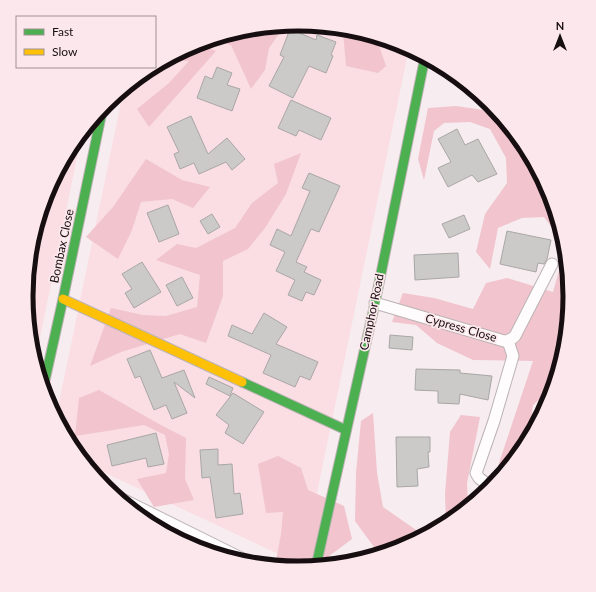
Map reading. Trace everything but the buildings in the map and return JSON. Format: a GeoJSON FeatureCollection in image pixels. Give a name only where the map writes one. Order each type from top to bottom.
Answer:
{"type":"FeatureCollection","features":[{"type":"Feature","properties":{"kind":"street","name":"Camphor Road"},"geometry":{"type":"LineString","coordinates":[[317,560],[374,303],[424,63]]}},
{"type":"Feature","properties":{"kind":"street","name":"Bombax Close"},"geometry":{"type":"LineString","coordinates":[[46,377],[100,120]]}},
{"type":"Feature","properties":{"kind":"street","name":"Cypress Close"},"geometry":{"type":"LineString","coordinates":[[374,303],[504,340],[510,340],[515,336],[552,264]]}},
{"type":"Feature","properties":{"kind":"street"},"geometry":{"type":"LineString","coordinates":[[63,299],[346,430]]}},
{"type":"Feature","properties":{"kind":"street"},"geometry":{"type":"LineString","coordinates":[[485,483],[479,478],[476,473],[494,421],[513,356],[508,340]]}},
{"type":"Feature","properties":{"kind":"street"},"geometry":{"type":"LineString","coordinates":[[139,507],[229,552]]}},
{"type":"Feature","properties":{"kind":"shaded area"},"geometry":{"type":"Polygon","coordinates":[[[298,31],[333,33],[367,40],[408,55],[303,561],[293,561],[98,470],[78,443],[58,408],[122,98],[151,76],[181,58],[229,40],[263,33],[298,31]]]}},
{"type":"Feature","properties":{"kind":"shaded area"},"geometry":{"type":"Polygon","coordinates":[[[280,32],[269,48],[265,70],[251,89],[231,45],[221,42],[246,36],[280,32]]]}},
{"type":"Feature","properties":{"kind":"shaded area"},"geometry":{"type":"Polygon","coordinates":[[[343,35],[378,44],[386,66],[378,73],[346,66],[343,35]]]}},
{"type":"Feature","properties":{"kind":"shaded area"},"geometry":{"type":"Polygon","coordinates":[[[206,47],[216,51],[149,127],[137,109],[169,83],[189,61],[177,60],[206,47]]]}},
{"type":"Feature","properties":{"kind":"shaded area"},"geometry":{"type":"Polygon","coordinates":[[[456,106],[486,110],[508,135],[536,179],[549,211],[555,232],[544,217],[522,218],[498,228],[490,269],[476,252],[485,214],[507,183],[506,158],[490,129],[470,122],[444,123],[434,131],[424,180],[418,159],[428,108],[456,106]]]}},
{"type":"Feature","properties":{"kind":"shaded area"},"geometry":{"type":"Polygon","coordinates":[[[79,148],[38,348],[35,331],[33,296],[35,261],[38,244],[53,195],[60,179],[79,148]]]}},
{"type":"Feature","properties":{"kind":"shaded area"},"geometry":{"type":"Polygon","coordinates":[[[301,153],[286,194],[265,228],[248,249],[223,261],[223,296],[206,343],[180,334],[121,352],[90,366],[111,308],[143,315],[166,316],[197,307],[200,275],[156,260],[177,244],[196,248],[235,228],[252,203],[278,183],[274,164],[301,153]]]}},
{"type":"Feature","properties":{"kind":"shaded area"},"geometry":{"type":"Polygon","coordinates":[[[146,159],[182,180],[210,187],[193,208],[172,199],[141,202],[132,230],[118,259],[86,237],[113,207],[146,159]]]}},
{"type":"Feature","properties":{"kind":"shaded area"},"geometry":{"type":"Polygon","coordinates":[[[561,263],[563,296],[561,331],[554,365],[544,395],[533,405],[531,423],[518,443],[496,472],[533,361],[473,360],[437,343],[416,325],[392,322],[403,293],[434,298],[473,309],[486,283],[507,278],[553,292],[561,263]]]}},
{"type":"Feature","properties":{"kind":"shaded area"},"geometry":{"type":"Polygon","coordinates":[[[99,390],[186,438],[185,479],[194,500],[154,507],[137,479],[166,473],[169,454],[165,435],[144,425],[75,436],[79,398],[99,390]]]}},
{"type":"Feature","properties":{"kind":"shaded area"},"geometry":{"type":"Polygon","coordinates":[[[373,413],[377,473],[383,507],[419,532],[381,548],[374,547],[355,521],[356,473],[361,421],[373,413]]]}},
{"type":"Feature","properties":{"kind":"shaded area"},"geometry":{"type":"Polygon","coordinates":[[[461,415],[480,417],[467,483],[468,499],[446,515],[445,494],[450,432],[461,415]]]}},
{"type":"Feature","properties":{"kind":"shaded area"},"geometry":{"type":"Polygon","coordinates":[[[278,456],[301,468],[308,490],[344,506],[352,539],[325,559],[298,561],[276,560],[283,512],[266,513],[258,464],[278,456]]]}},
{"type":"Feature","properties":{"kind":"traffic: fast"},"geometry":{"type":"LineString","coordinates":[[317,560],[375,303],[424,63]]}},
{"type":"Feature","properties":{"kind":"traffic: fast"},"geometry":{"type":"LineString","coordinates":[[46,377],[100,120]]}},
{"type":"Feature","properties":{"kind":"traffic: fast"},"geometry":{"type":"LineString","coordinates":[[242,382],[346,430]]}},
{"type":"Feature","properties":{"kind":"traffic: slow"},"geometry":{"type":"LineString","coordinates":[[63,299],[242,382]]}}]}
